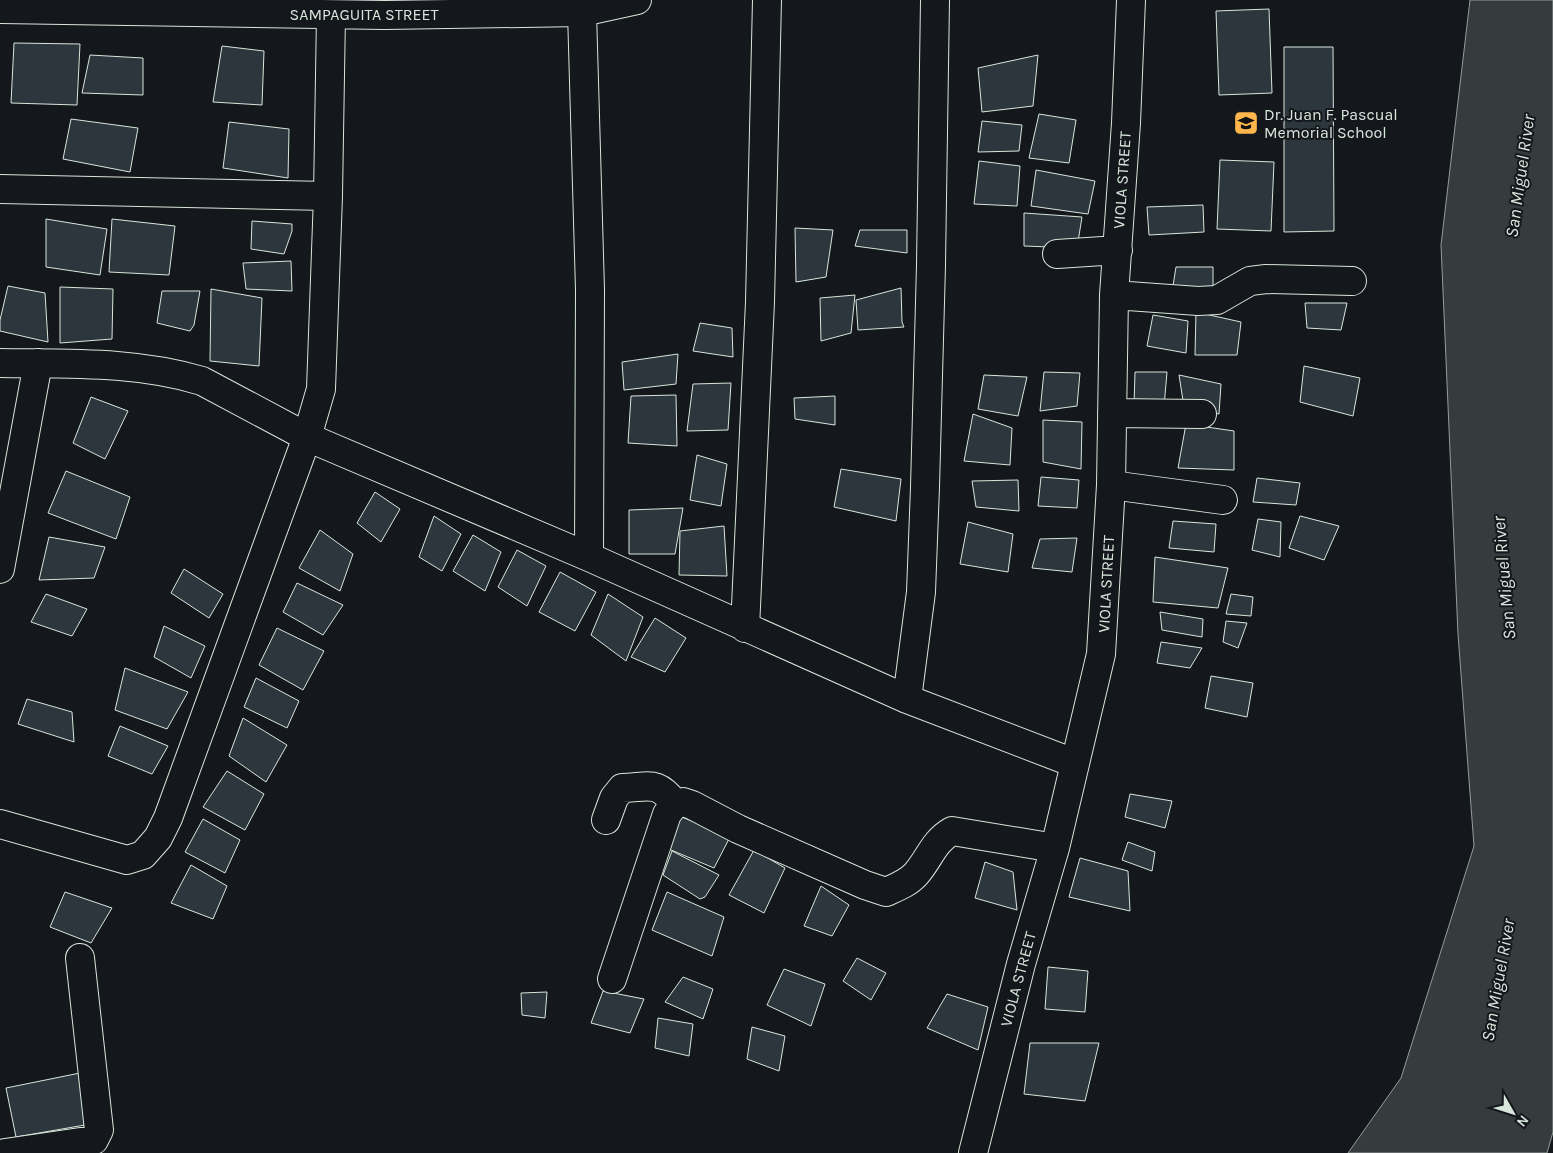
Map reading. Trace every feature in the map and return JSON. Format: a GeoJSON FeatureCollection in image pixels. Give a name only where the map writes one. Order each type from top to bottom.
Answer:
{"type":"FeatureCollection","features":[{"type":"Feature","properties":{"kind":"street","name":"SAMPAGUITA STREET"},"geometry":{"type":"LineString","coordinates":[[0,9],[331,15],[568,8],[622,4],[637,0]]}},
{"type":"Feature","properties":{"kind":"street"},"geometry":{"type":"LineString","coordinates":[[745,628],[760,302],[767,0]]}},
{"type":"Feature","properties":{"kind":"street"},"geometry":{"type":"LineString","coordinates":[[907,699],[921,592],[926,487],[935,0]]}},
{"type":"Feature","properties":{"kind":"street","name":"VIOLA STREET"},"geometry":{"type":"LineString","coordinates":[[973,1153],[1021,964],[1055,848],[1101,654],[1111,486],[1114,295],[1126,123],[1131,0]]}},
{"type":"Feature","properties":{"kind":"street"},"geometry":{"type":"LineString","coordinates":[[568,8],[590,290],[589,557]]}},
{"type":"Feature","properties":{"kind":"street"},"geometry":{"type":"LineString","coordinates":[[0,824],[127,860],[143,855],[158,838],[168,818],[307,437],[321,389],[328,196],[331,15]]}},
{"type":"Feature","properties":{"kind":"street"},"geometry":{"type":"LineString","coordinates":[[0,189],[328,196]]}},
{"type":"Feature","properties":{"kind":"street"},"geometry":{"type":"LineString","coordinates":[[1057,254],[1118,250]]}},
{"type":"Feature","properties":{"kind":"street"},"geometry":{"type":"LineString","coordinates":[[1114,295],[1216,300],[1250,282],[1266,279],[1352,281]]}},
{"type":"Feature","properties":{"kind":"street"},"geometry":{"type":"LineString","coordinates":[[0,363],[132,366],[186,376],[202,381],[307,437],[589,557],[907,699],[1074,763]]}},
{"type":"Feature","properties":{"kind":"street"},"geometry":{"type":"LineString","coordinates":[[0,569],[38,363]]}},
{"type":"Feature","properties":{"kind":"street"},"geometry":{"type":"LineString","coordinates":[[1112,412],[1202,414]]}},
{"type":"Feature","properties":{"kind":"street"},"geometry":{"type":"LineString","coordinates":[[1111,486],[1222,500]]}},
{"type":"Feature","properties":{"kind":"street"},"geometry":{"type":"LineString","coordinates":[[606,820],[614,798],[622,788],[656,787],[666,792],[675,804]]}},
{"type":"Feature","properties":{"kind":"street"},"geometry":{"type":"LineString","coordinates":[[612,979],[667,814],[675,804],[683,802],[692,805],[738,828],[865,885],[886,892],[902,885],[916,874],[942,837],[952,831],[1055,848]]}},
{"type":"Feature","properties":{"kind":"street"},"geometry":{"type":"LineString","coordinates":[[5,1153],[94,1140],[99,1130],[80,958]]}},
{"type":"Feature","properties":{"kind":"water","name":"San Miguel River"},"geometry":{"type":"Polygon","coordinates":[[[1470,0],[1553,0],[1553,1132],[1547,1153],[1348,1153],[1401,1078],[1474,846],[1458,634],[1441,245],[1470,0]]]}},
{"type":"Feature","properties":{"kind":"building"},"geometry":{"type":"Polygon","coordinates":[[[1269,9],[1272,93],[1219,95],[1216,11],[1269,9]]]}},
{"type":"Feature","properties":{"kind":"building"},"geometry":{"type":"Polygon","coordinates":[[[14,43],[80,44],[77,105],[11,103],[14,43]]]}},
{"type":"Feature","properties":{"kind":"building"},"geometry":{"type":"Polygon","coordinates":[[[222,46],[264,51],[262,105],[213,102],[222,46]]]}},
{"type":"Feature","properties":{"kind":"building"},"geometry":{"type":"Polygon","coordinates":[[[1284,47],[1333,47],[1334,231],[1284,232],[1284,47]]]}},
{"type":"Feature","properties":{"kind":"building"},"geometry":{"type":"Polygon","coordinates":[[[90,55],[143,58],[143,95],[82,93],[90,55]]]}},
{"type":"Feature","properties":{"kind":"building"},"geometry":{"type":"Polygon","coordinates":[[[1038,55],[1033,106],[982,112],[978,68],[1038,55]]]}},
{"type":"Feature","properties":{"kind":"building"},"geometry":{"type":"Polygon","coordinates":[[[1039,114],[1076,120],[1069,163],[1029,158],[1039,114]]]}},
{"type":"Feature","properties":{"kind":"building"},"geometry":{"type":"Polygon","coordinates":[[[71,119],[138,128],[130,172],[63,159],[71,119]]]}},
{"type":"Feature","properties":{"kind":"building"},"geometry":{"type":"Polygon","coordinates":[[[982,121],[1022,125],[1019,151],[978,152],[982,121]]]}},
{"type":"Feature","properties":{"kind":"building"},"geometry":{"type":"Polygon","coordinates":[[[229,122],[289,129],[288,178],[223,168],[229,122]]]}},
{"type":"Feature","properties":{"kind":"building"},"geometry":{"type":"Polygon","coordinates":[[[1220,160],[1274,162],[1271,231],[1217,229],[1220,160]]]}},
{"type":"Feature","properties":{"kind":"building"},"geometry":{"type":"Polygon","coordinates":[[[979,161],[1020,166],[1017,206],[974,204],[979,161]]]}},
{"type":"Feature","properties":{"kind":"building"},"geometry":{"type":"Polygon","coordinates":[[[1036,170],[1095,181],[1088,214],[1031,206],[1036,170]]]}},
{"type":"Feature","properties":{"kind":"building"},"geometry":{"type":"Polygon","coordinates":[[[1203,205],[1204,232],[1149,235],[1147,207],[1203,205]]]}},
{"type":"Feature","properties":{"kind":"building"},"geometry":{"type":"Polygon","coordinates":[[[1024,213],[1082,217],[1077,248],[1024,246],[1024,213]]]}},
{"type":"Feature","properties":{"kind":"building"},"geometry":{"type":"Polygon","coordinates":[[[46,219],[107,229],[100,275],[46,267],[46,219]]]}},
{"type":"Feature","properties":{"kind":"building"},"geometry":{"type":"Polygon","coordinates":[[[112,219],[175,226],[169,275],[109,272],[112,219]]]}},
{"type":"Feature","properties":{"kind":"building"},"geometry":{"type":"Polygon","coordinates":[[[252,221],[292,224],[292,231],[284,254],[251,249],[252,221]]]}},
{"type":"Feature","properties":{"kind":"building"},"geometry":{"type":"Polygon","coordinates":[[[795,228],[833,230],[826,277],[796,282],[795,228]]]}},
{"type":"Feature","properties":{"kind":"building"},"geometry":{"type":"Polygon","coordinates":[[[860,230],[907,230],[907,253],[855,246],[860,230]]]}},
{"type":"Feature","properties":{"kind":"building"},"geometry":{"type":"Polygon","coordinates":[[[291,261],[292,291],[246,289],[243,263],[291,261]]]}},
{"type":"Feature","properties":{"kind":"building"},"geometry":{"type":"Polygon","coordinates":[[[1176,267],[1213,267],[1213,293],[1172,292],[1176,267]]]}},
{"type":"Feature","properties":{"kind":"building"},"geometry":{"type":"Polygon","coordinates":[[[8,286],[45,293],[48,342],[0,331],[0,320],[8,286]]]}},
{"type":"Feature","properties":{"kind":"building"},"geometry":{"type":"Polygon","coordinates":[[[60,287],[113,289],[112,339],[60,343],[60,287]]]}},
{"type":"Feature","properties":{"kind":"building"},"geometry":{"type":"Polygon","coordinates":[[[901,288],[902,322],[904,327],[858,330],[856,300],[901,288]]]}},
{"type":"Feature","properties":{"kind":"building"},"geometry":{"type":"Polygon","coordinates":[[[211,289],[262,298],[259,366],[210,361],[211,289]]]}},
{"type":"Feature","properties":{"kind":"building"},"geometry":{"type":"Polygon","coordinates":[[[162,291],[200,291],[194,325],[190,331],[157,323],[162,291]]]}},
{"type":"Feature","properties":{"kind":"building"},"geometry":{"type":"Polygon","coordinates":[[[855,295],[851,333],[821,341],[820,298],[855,295]]]}},
{"type":"Feature","properties":{"kind":"building"},"geometry":{"type":"Polygon","coordinates":[[[1305,303],[1347,303],[1341,330],[1307,328],[1305,303]]]}},
{"type":"Feature","properties":{"kind":"building"},"geometry":{"type":"Polygon","coordinates":[[[1196,312],[1241,322],[1237,355],[1195,355],[1196,312]]]}},
{"type":"Feature","properties":{"kind":"building"},"geometry":{"type":"Polygon","coordinates":[[[1153,315],[1188,321],[1186,353],[1147,346],[1153,315]]]}},
{"type":"Feature","properties":{"kind":"building"},"geometry":{"type":"Polygon","coordinates":[[[700,323],[732,328],[733,357],[693,351],[700,323]]]}},
{"type":"Feature","properties":{"kind":"building"},"geometry":{"type":"Polygon","coordinates":[[[678,354],[676,384],[624,390],[622,362],[678,354]]]}},
{"type":"Feature","properties":{"kind":"building"},"geometry":{"type":"Polygon","coordinates":[[[1304,366],[1360,378],[1353,416],[1300,402],[1304,366]]]}},
{"type":"Feature","properties":{"kind":"building"},"geometry":{"type":"Polygon","coordinates":[[[1044,372],[1080,373],[1077,406],[1040,411],[1044,372]]]}},
{"type":"Feature","properties":{"kind":"building"},"geometry":{"type":"Polygon","coordinates":[[[1135,372],[1167,372],[1164,407],[1134,405],[1135,372]]]}},
{"type":"Feature","properties":{"kind":"building"},"geometry":{"type":"Polygon","coordinates":[[[984,375],[1027,377],[1018,416],[978,409],[984,375]]]}},
{"type":"Feature","properties":{"kind":"building"},"geometry":{"type":"Polygon","coordinates":[[[1179,375],[1221,384],[1219,414],[1184,407],[1179,375]]]}},
{"type":"Feature","properties":{"kind":"building"},"geometry":{"type":"Polygon","coordinates":[[[731,383],[728,430],[687,431],[693,384],[731,383]]]}},
{"type":"Feature","properties":{"kind":"building"},"geometry":{"type":"Polygon","coordinates":[[[676,395],[677,446],[628,443],[631,396],[676,395]]]}},
{"type":"Feature","properties":{"kind":"building"},"geometry":{"type":"Polygon","coordinates":[[[835,396],[835,425],[795,419],[794,398],[835,396]]]}},
{"type":"Feature","properties":{"kind":"building"},"geometry":{"type":"Polygon","coordinates":[[[91,397],[128,411],[105,459],[73,443],[91,397]]]}},
{"type":"Feature","properties":{"kind":"building"},"geometry":{"type":"Polygon","coordinates":[[[973,414],[1012,428],[1010,465],[964,461],[973,414]]]}},
{"type":"Feature","properties":{"kind":"building"},"geometry":{"type":"Polygon","coordinates":[[[1043,420],[1082,422],[1081,469],[1043,462],[1043,420]]]}},
{"type":"Feature","properties":{"kind":"building"},"geometry":{"type":"Polygon","coordinates":[[[1186,424],[1234,431],[1234,470],[1178,468],[1186,424]]]}},
{"type":"Feature","properties":{"kind":"building"},"geometry":{"type":"Polygon","coordinates":[[[697,455],[727,464],[721,506],[690,500],[697,455]]]}},
{"type":"Feature","properties":{"kind":"building"},"geometry":{"type":"Polygon","coordinates":[[[841,469],[901,479],[896,521],[834,507],[841,469]]]}},
{"type":"Feature","properties":{"kind":"building"},"geometry":{"type":"Polygon","coordinates":[[[66,471],[130,497],[116,539],[48,513],[66,471]]]}},
{"type":"Feature","properties":{"kind":"building"},"geometry":{"type":"Polygon","coordinates":[[[1041,477],[1079,480],[1077,508],[1038,506],[1041,477]]]}},
{"type":"Feature","properties":{"kind":"building"},"geometry":{"type":"Polygon","coordinates":[[[1257,478],[1300,483],[1296,505],[1253,502],[1257,478]]]}},
{"type":"Feature","properties":{"kind":"building"},"geometry":{"type":"Polygon","coordinates":[[[1018,480],[1019,511],[976,507],[972,481],[1018,480]]]}},
{"type":"Feature","properties":{"kind":"building"},"geometry":{"type":"Polygon","coordinates":[[[375,492],[400,509],[381,542],[357,523],[375,492]]]}},
{"type":"Feature","properties":{"kind":"building"},"geometry":{"type":"Polygon","coordinates":[[[683,508],[675,554],[629,554],[629,510],[683,508]]]}},
{"type":"Feature","properties":{"kind":"building"},"geometry":{"type":"Polygon","coordinates":[[[434,516],[461,534],[442,571],[419,557],[434,516]]]}},
{"type":"Feature","properties":{"kind":"building"},"geometry":{"type":"Polygon","coordinates":[[[1300,516],[1339,526],[1324,560],[1289,548],[1300,516]]]}},
{"type":"Feature","properties":{"kind":"building"},"geometry":{"type":"Polygon","coordinates":[[[1258,519],[1281,522],[1280,557],[1252,550],[1258,519]]]}},
{"type":"Feature","properties":{"kind":"building"},"geometry":{"type":"Polygon","coordinates":[[[1173,521],[1216,524],[1214,552],[1169,548],[1173,521]]]}},
{"type":"Feature","properties":{"kind":"building"},"geometry":{"type":"Polygon","coordinates":[[[968,522],[1013,534],[1008,572],[960,564],[968,522]]]}},
{"type":"Feature","properties":{"kind":"building"},"geometry":{"type":"Polygon","coordinates":[[[724,526],[727,576],[679,575],[680,531],[724,526]]]}},
{"type":"Feature","properties":{"kind":"building"},"geometry":{"type":"Polygon","coordinates":[[[320,530],[353,554],[340,591],[299,568],[320,530]]]}},
{"type":"Feature","properties":{"kind":"building"},"geometry":{"type":"Polygon","coordinates":[[[473,535],[501,552],[485,591],[453,571],[473,535]]]}},
{"type":"Feature","properties":{"kind":"building"},"geometry":{"type":"Polygon","coordinates":[[[49,537],[105,547],[94,578],[39,580],[49,537]]]}},
{"type":"Feature","properties":{"kind":"building"},"geometry":{"type":"Polygon","coordinates":[[[1077,538],[1072,572],[1032,568],[1040,539],[1077,538]]]}},
{"type":"Feature","properties":{"kind":"building"},"geometry":{"type":"Polygon","coordinates":[[[517,550],[546,566],[527,606],[498,587],[517,550]]]}},
{"type":"Feature","properties":{"kind":"building"},"geometry":{"type":"Polygon","coordinates":[[[1155,557],[1228,568],[1218,608],[1153,602],[1155,557]]]}},
{"type":"Feature","properties":{"kind":"building"},"geometry":{"type":"Polygon","coordinates":[[[184,569],[223,594],[209,618],[171,593],[184,569]]]}},
{"type":"Feature","properties":{"kind":"building"},"geometry":{"type":"Polygon","coordinates":[[[560,572],[596,592],[575,631],[539,612],[560,572]]]}},
{"type":"Feature","properties":{"kind":"building"},"geometry":{"type":"Polygon","coordinates":[[[297,583],[343,605],[323,635],[283,612],[297,583]]]}},
{"type":"Feature","properties":{"kind":"building"},"geometry":{"type":"Polygon","coordinates":[[[46,594],[87,609],[72,636],[31,622],[46,594]]]}},
{"type":"Feature","properties":{"kind":"building"},"geometry":{"type":"Polygon","coordinates":[[[608,594],[643,617],[626,661],[591,635],[608,594]]]}},
{"type":"Feature","properties":{"kind":"building"},"geometry":{"type":"Polygon","coordinates":[[[1231,594],[1253,597],[1251,616],[1226,614],[1231,594]]]}},
{"type":"Feature","properties":{"kind":"building"},"geometry":{"type":"Polygon","coordinates":[[[1160,612],[1203,619],[1202,637],[1162,630],[1160,612]]]}},
{"type":"Feature","properties":{"kind":"building"},"geometry":{"type":"Polygon","coordinates":[[[655,618],[686,638],[665,672],[631,657],[655,618]]]}},
{"type":"Feature","properties":{"kind":"building"},"geometry":{"type":"Polygon","coordinates":[[[1226,621],[1247,623],[1238,648],[1223,642],[1226,621]]]}},
{"type":"Feature","properties":{"kind":"building"},"geometry":{"type":"Polygon","coordinates":[[[164,626],[205,646],[191,678],[154,657],[164,626]]]}},
{"type":"Feature","properties":{"kind":"building"},"geometry":{"type":"Polygon","coordinates":[[[277,628],[324,651],[303,690],[259,665],[277,628]]]}},
{"type":"Feature","properties":{"kind":"building"},"geometry":{"type":"Polygon","coordinates":[[[1161,642],[1202,648],[1190,668],[1157,663],[1161,642]]]}},
{"type":"Feature","properties":{"kind":"building"},"geometry":{"type":"Polygon","coordinates":[[[125,668],[188,692],[167,729],[115,710],[125,668]]]}},
{"type":"Feature","properties":{"kind":"building"},"geometry":{"type":"Polygon","coordinates":[[[1211,676],[1253,683],[1247,717],[1205,708],[1211,676]]]}},
{"type":"Feature","properties":{"kind":"building"},"geometry":{"type":"Polygon","coordinates":[[[256,678],[299,701],[287,728],[244,707],[256,678]]]}},
{"type":"Feature","properties":{"kind":"building"},"geometry":{"type":"Polygon","coordinates":[[[27,699],[72,712],[74,742],[18,724],[27,699]]]}},
{"type":"Feature","properties":{"kind":"building"},"geometry":{"type":"Polygon","coordinates":[[[243,718],[287,745],[266,782],[229,756],[243,718]]]}},
{"type":"Feature","properties":{"kind":"building"},"geometry":{"type":"Polygon","coordinates":[[[120,726],[168,746],[152,774],[108,756],[120,726]]]}},
{"type":"Feature","properties":{"kind":"building"},"geometry":{"type":"Polygon","coordinates":[[[227,771],[264,794],[245,830],[203,807],[227,771]]]}},
{"type":"Feature","properties":{"kind":"building"},"geometry":{"type":"Polygon","coordinates":[[[1130,794],[1172,801],[1165,828],[1125,817],[1130,794]]]}},
{"type":"Feature","properties":{"kind":"building"},"geometry":{"type":"Polygon","coordinates":[[[677,815],[730,837],[714,868],[664,847],[677,815]]]}},
{"type":"Feature","properties":{"kind":"building"},"geometry":{"type":"Polygon","coordinates":[[[203,819],[240,840],[225,873],[185,852],[203,819]]]}},
{"type":"Feature","properties":{"kind":"building"},"geometry":{"type":"Polygon","coordinates":[[[1128,842],[1155,852],[1152,871],[1122,860],[1128,842]]]}},
{"type":"Feature","properties":{"kind":"building"},"geometry":{"type":"Polygon","coordinates":[[[754,850],[785,868],[764,913],[729,895],[754,850]]]}},
{"type":"Feature","properties":{"kind":"building"},"geometry":{"type":"Polygon","coordinates":[[[672,851],[719,875],[705,897],[700,899],[663,875],[672,851]]]}},
{"type":"Feature","properties":{"kind":"building"},"geometry":{"type":"Polygon","coordinates":[[[1080,858],[1128,871],[1130,911],[1069,897],[1080,858]]]}},
{"type":"Feature","properties":{"kind":"building"},"geometry":{"type":"Polygon","coordinates":[[[985,862],[1013,872],[1017,910],[975,898],[985,862]]]}},
{"type":"Feature","properties":{"kind":"building"},"geometry":{"type":"Polygon","coordinates":[[[191,865],[227,886],[213,919],[171,903],[191,865]]]}},
{"type":"Feature","properties":{"kind":"building"},"geometry":{"type":"Polygon","coordinates":[[[821,886],[849,905],[832,936],[804,926],[821,886]]]}},
{"type":"Feature","properties":{"kind":"building"},"geometry":{"type":"Polygon","coordinates":[[[65,892],[112,908],[91,943],[50,927],[65,892]]]}},
{"type":"Feature","properties":{"kind":"building"},"geometry":{"type":"Polygon","coordinates":[[[667,892],[724,917],[712,956],[652,930],[667,892]]]}},
{"type":"Feature","properties":{"kind":"building"},"geometry":{"type":"Polygon","coordinates":[[[857,958],[886,973],[871,1000],[843,981],[857,958]]]}},
{"type":"Feature","properties":{"kind":"building"},"geometry":{"type":"Polygon","coordinates":[[[1048,967],[1088,971],[1085,1012],[1045,1009],[1048,967]]]}},
{"type":"Feature","properties":{"kind":"building"},"geometry":{"type":"Polygon","coordinates":[[[784,969],[825,984],[811,1026],[767,1005],[784,969]]]}},
{"type":"Feature","properties":{"kind":"building"},"geometry":{"type":"Polygon","coordinates":[[[683,977],[713,989],[703,1019],[665,1002],[683,977]]]}},
{"type":"Feature","properties":{"kind":"building"},"geometry":{"type":"Polygon","coordinates":[[[603,991],[644,999],[630,1033],[591,1023],[603,991]]]}},
{"type":"Feature","properties":{"kind":"building"},"geometry":{"type":"Polygon","coordinates":[[[547,992],[545,1018],[522,1015],[521,993],[547,992]]]}},
{"type":"Feature","properties":{"kind":"building"},"geometry":{"type":"Polygon","coordinates":[[[947,994],[988,1007],[978,1050],[927,1028],[947,994]]]}},
{"type":"Feature","properties":{"kind":"building"},"geometry":{"type":"Polygon","coordinates":[[[658,1018],[693,1024],[689,1056],[655,1048],[658,1018]]]}},
{"type":"Feature","properties":{"kind":"building"},"geometry":{"type":"Polygon","coordinates":[[[752,1027],[785,1036],[779,1071],[747,1059],[752,1027]]]}},
{"type":"Feature","properties":{"kind":"building"},"geometry":{"type":"Polygon","coordinates":[[[1030,1043],[1099,1043],[1085,1101],[1024,1094],[1030,1043]]]}},
{"type":"Feature","properties":{"kind":"building"},"geometry":{"type":"Polygon","coordinates":[[[80,1073],[85,1125],[16,1137],[6,1088],[80,1073]]]}},
{"type":"Feature","properties":{"kind":"place","name":"Dr. Juan F. Pascual Memorial School"},"geometry":{"type":"Point","coordinates":[1246,123]}}]}
